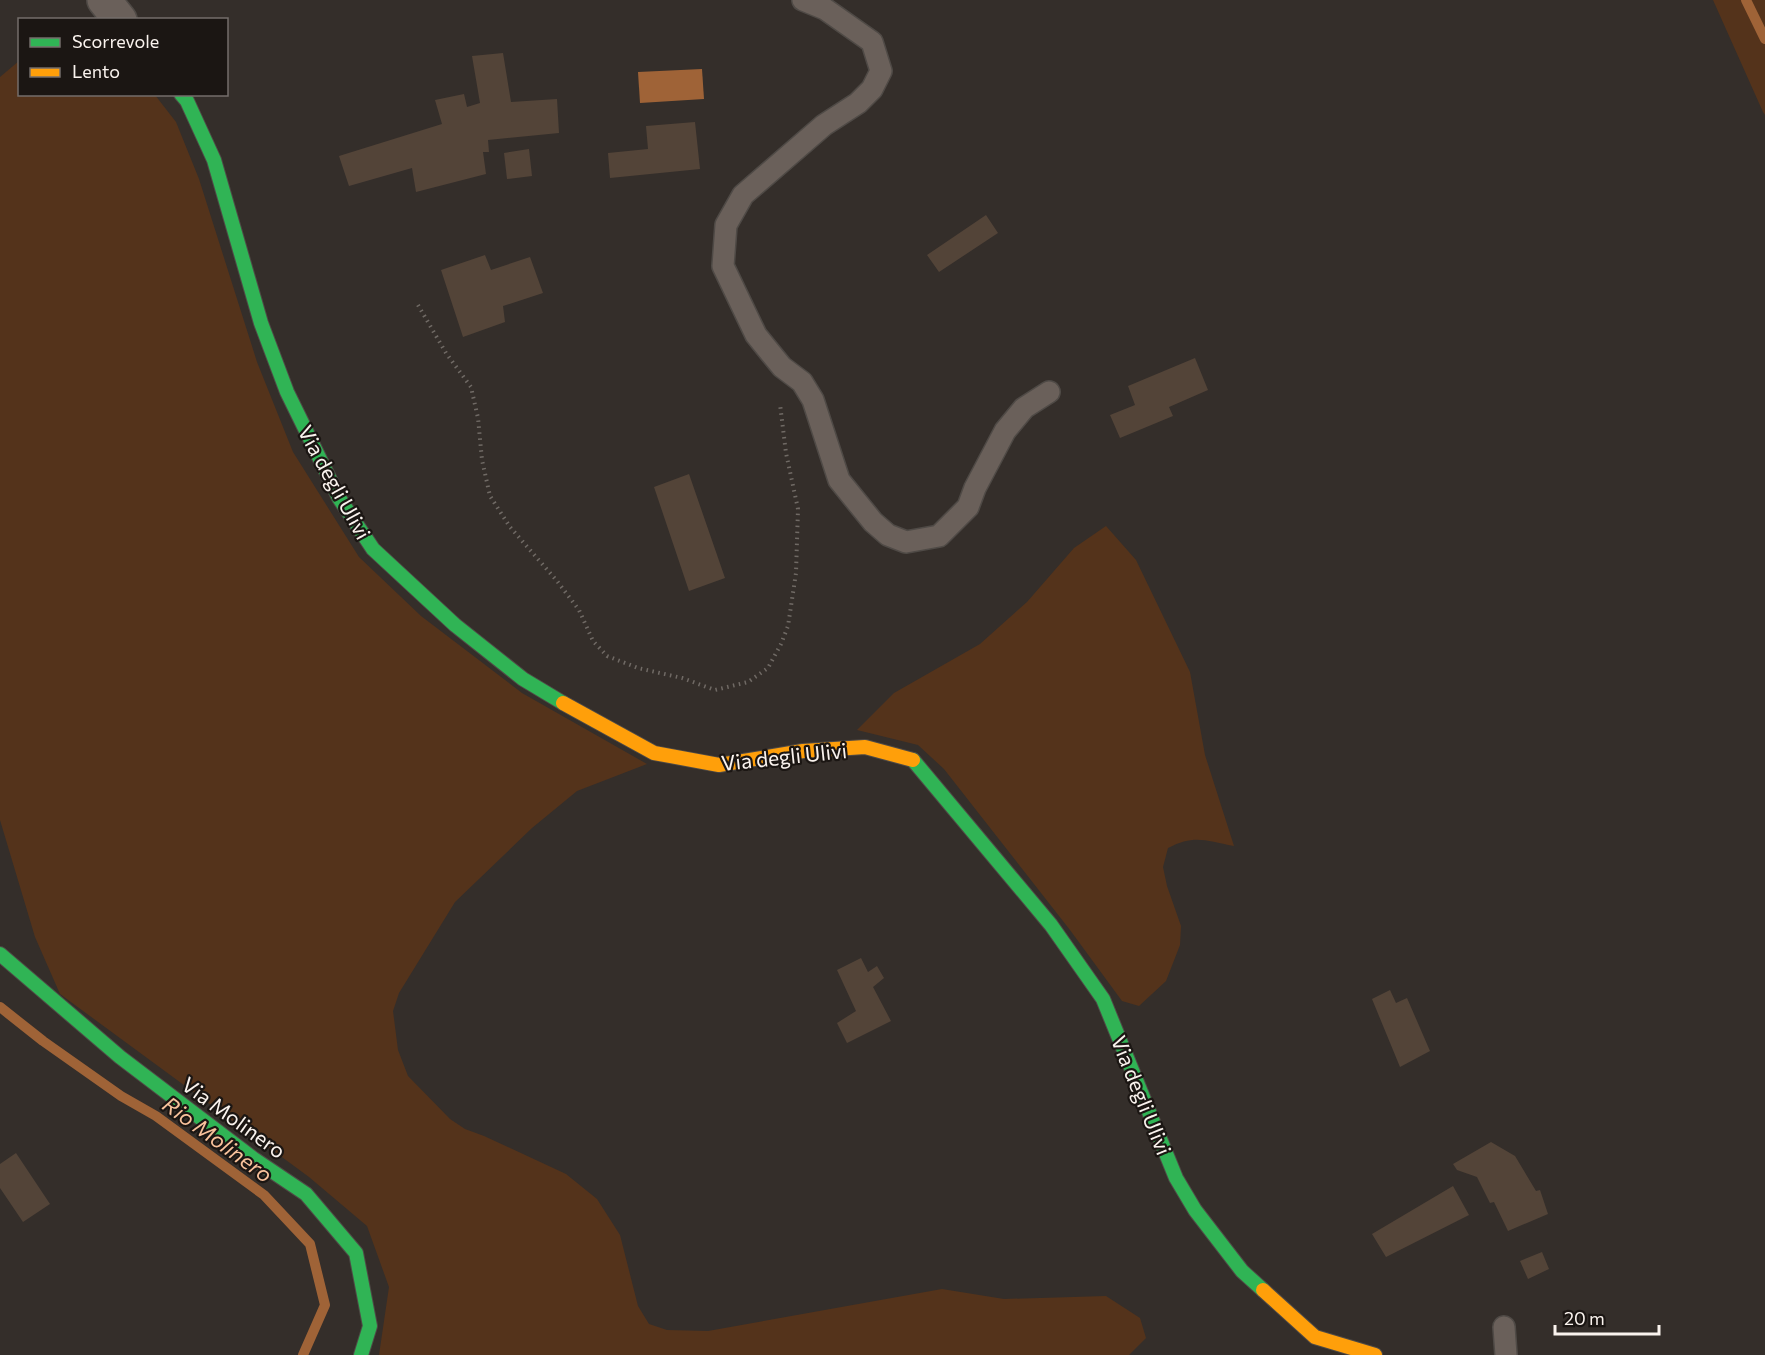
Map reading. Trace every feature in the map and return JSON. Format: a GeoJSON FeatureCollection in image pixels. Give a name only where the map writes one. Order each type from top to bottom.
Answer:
{"type":"FeatureCollection","features":[{"type":"Feature","properties":{"kind":"street"},"geometry":{"type":"LineString","coordinates":[[104,0],[118,18]]}},
{"type":"Feature","properties":{"kind":"street","name":"Via degli Ulivi"},"geometry":{"type":"LineString","coordinates":[[183,96],[213,160],[261,323],[287,392],[339,498],[373,549],[455,625],[524,679],[588,718],[654,753],[719,765],[803,751],[865,747],[913,760],[1051,925],[1104,999],[1176,1178],[1195,1210],[1242,1271],[1315,1337],[1376,1355]]}},
{"type":"Feature","properties":{"kind":"street","name":"Via Molinero"},"geometry":{"type":"LineString","coordinates":[[0,954],[120,1057],[254,1159],[306,1194],[356,1253],[370,1326],[361,1355]]}},
{"type":"Feature","properties":{"kind":"lane"},"geometry":{"type":"LineString","coordinates":[[804,0],[825,9],[872,42],[881,71],[872,89],[858,103],[824,125],[743,195],[726,225],[723,266],[756,335],[782,368],[802,382],[813,400],[839,480],[873,522],[888,535],[906,543],[939,536],[968,507],[975,488],[1005,431],[1024,408],[1049,392]]}},
{"type":"Feature","properties":{"kind":"lane"},"geometry":{"type":"LineString","coordinates":[[1504,1327],[1506,1355]]}},
{"type":"Feature","properties":{"kind":"path"},"geometry":{"type":"LineString","coordinates":[[418,304],[446,353],[471,387],[490,496],[510,527],[579,610],[593,641],[607,656],[639,668],[682,678],[715,690],[748,682],[768,668],[788,626],[796,573],[798,509],[786,453],[779,399],[782,368]]}},
{"type":"Feature","properties":{"kind":"shaded area"},"geometry":{"type":"Polygon","coordinates":[[[1713,0],[1765,0],[1765,115],[1763,112],[1713,0]]]}},
{"type":"Feature","properties":{"kind":"shaded area"},"geometry":{"type":"Polygon","coordinates":[[[18,62],[18,96],[156,96],[176,122],[199,179],[257,362],[293,452],[359,557],[421,616],[522,693],[647,764],[577,791],[532,828],[455,902],[399,993],[393,1011],[398,1050],[408,1076],[450,1119],[465,1129],[566,1174],[597,1199],[620,1235],[638,1306],[649,1324],[667,1330],[708,1331],[942,1289],[1004,1299],[1106,1296],[1140,1318],[1146,1338],[1129,1355],[379,1355],[389,1287],[367,1226],[309,1177],[60,994],[35,937],[0,820],[0,77],[18,62]]]}},
{"type":"Feature","properties":{"kind":"shaded area"},"geometry":{"type":"Polygon","coordinates":[[[702,69],[704,99],[640,103],[638,72],[702,69]]]}},
{"type":"Feature","properties":{"kind":"shaded area"},"geometry":{"type":"Polygon","coordinates":[[[1106,526],[1136,560],[1190,672],[1205,755],[1234,846],[1193,840],[1168,848],[1163,867],[1181,926],[1180,945],[1166,981],[1139,1006],[1122,1001],[1070,930],[944,769],[918,745],[857,730],[894,693],[980,644],[1027,602],[1074,548],[1106,526]]]}},
{"type":"Feature","properties":{"kind":"building"},"geometry":{"type":"Polygon","coordinates":[[[503,53],[511,102],[557,99],[559,133],[488,140],[489,152],[483,152],[486,174],[416,192],[412,168],[349,186],[339,156],[442,124],[435,100],[464,94],[467,107],[480,103],[472,56],[503,53]]]}},
{"type":"Feature","properties":{"kind":"building"},"geometry":{"type":"Polygon","coordinates":[[[695,122],[700,169],[610,178],[608,153],[648,149],[646,126],[695,122]]]}},
{"type":"Feature","properties":{"kind":"building"},"geometry":{"type":"Polygon","coordinates":[[[529,149],[532,176],[507,179],[504,153],[529,149]]]}},
{"type":"Feature","properties":{"kind":"building"},"geometry":{"type":"Polygon","coordinates":[[[986,215],[998,233],[939,272],[927,255],[986,215]]]}},
{"type":"Feature","properties":{"kind":"building"},"geometry":{"type":"Polygon","coordinates":[[[485,255],[491,270],[530,257],[543,293],[503,306],[505,322],[463,337],[441,270],[485,255]]]}},
{"type":"Feature","properties":{"kind":"building"},"geometry":{"type":"Polygon","coordinates":[[[1195,358],[1208,390],[1169,407],[1173,416],[1120,438],[1110,415],[1135,405],[1128,386],[1195,358]]]}},
{"type":"Feature","properties":{"kind":"building"},"geometry":{"type":"Polygon","coordinates":[[[689,474],[725,578],[689,591],[654,487],[689,474]]]}},
{"type":"Feature","properties":{"kind":"building"},"geometry":{"type":"Polygon","coordinates":[[[861,958],[868,972],[877,966],[884,978],[873,987],[891,1021],[847,1043],[837,1023],[856,1011],[837,970],[861,958]]]}},
{"type":"Feature","properties":{"kind":"building"},"geometry":{"type":"Polygon","coordinates":[[[1390,990],[1396,1003],[1407,998],[1430,1051],[1400,1067],[1372,999],[1390,990]]]}},
{"type":"Feature","properties":{"kind":"building"},"geometry":{"type":"Polygon","coordinates":[[[1491,1142],[1515,1156],[1536,1191],[1540,1190],[1548,1214],[1508,1231],[1494,1202],[1490,1203],[1477,1177],[1457,1170],[1453,1164],[1491,1142]]]}},
{"type":"Feature","properties":{"kind":"building"},"geometry":{"type":"Polygon","coordinates":[[[16,1153],[50,1204],[23,1222],[0,1188],[0,1164],[16,1153]]]}},
{"type":"Feature","properties":{"kind":"building"},"geometry":{"type":"Polygon","coordinates":[[[1453,1186],[1469,1215],[1386,1257],[1372,1234],[1453,1186]]]}},
{"type":"Feature","properties":{"kind":"building"},"geometry":{"type":"Polygon","coordinates":[[[1542,1252],[1549,1269],[1528,1279],[1520,1261],[1542,1252]]]}},
{"type":"Feature","properties":{"kind":"waterway"},"geometry":{"type":"LineString","coordinates":[[1746,0],[1765,39]]}},
{"type":"Feature","properties":{"kind":"waterway","name":"Rio Molinero"},"geometry":{"type":"LineString","coordinates":[[0,1007],[43,1041],[121,1096],[156,1116],[264,1195],[310,1244],[325,1305],[303,1355]]}},
{"type":"Feature","properties":{"kind":"traffic: fast"},"geometry":{"type":"LineString","coordinates":[[183,96],[214,160],[261,323],[287,392],[339,498],[373,549],[455,625],[523,679],[563,703]]}},
{"type":"Feature","properties":{"kind":"traffic: fast"},"geometry":{"type":"LineString","coordinates":[[913,760],[1051,925],[1103,999],[1176,1178],[1195,1210],[1242,1271],[1263,1290]]}},
{"type":"Feature","properties":{"kind":"traffic: fast"},"geometry":{"type":"LineString","coordinates":[[0,954],[120,1057],[254,1159],[306,1194],[356,1253],[370,1326],[361,1355]]}},
{"type":"Feature","properties":{"kind":"traffic: slow"},"geometry":{"type":"LineString","coordinates":[[563,703],[654,753],[719,765],[803,751],[865,747],[913,760]]}},
{"type":"Feature","properties":{"kind":"traffic: slow"},"geometry":{"type":"LineString","coordinates":[[1263,1290],[1315,1337],[1375,1355]]}}]}
